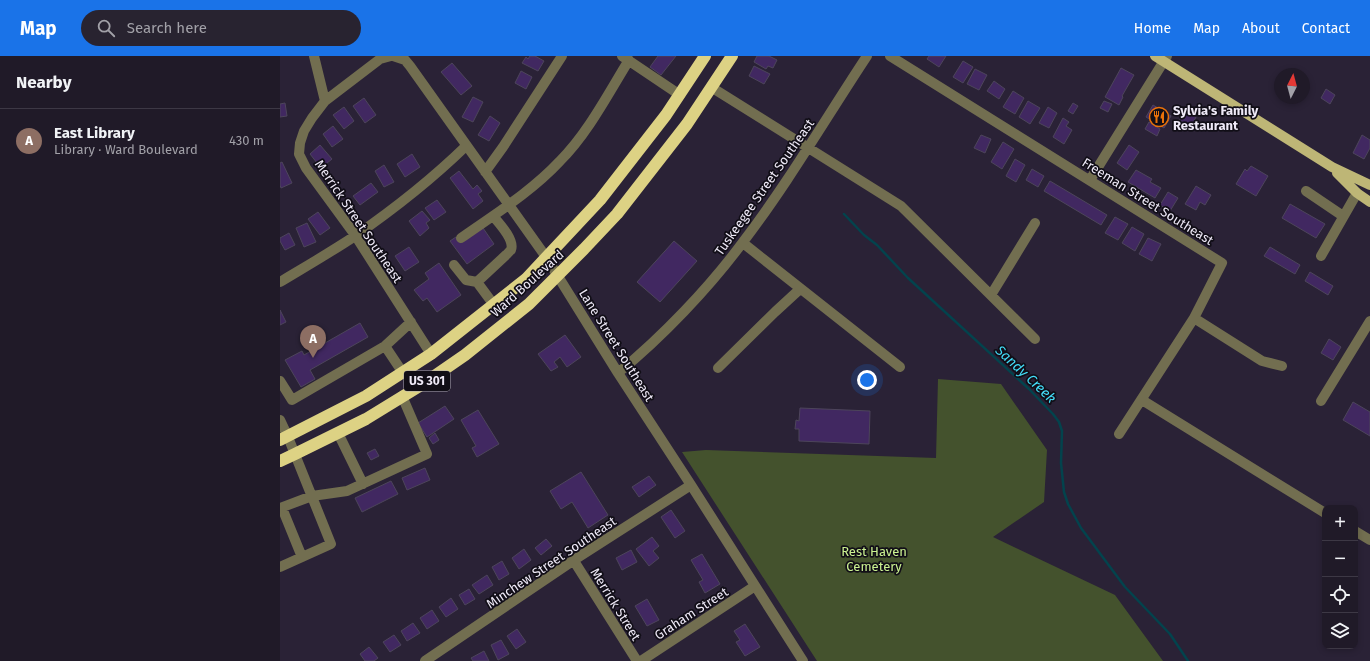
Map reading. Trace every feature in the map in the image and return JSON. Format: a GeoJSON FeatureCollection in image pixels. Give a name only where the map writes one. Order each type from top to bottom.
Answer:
{"type":"FeatureCollection","features":[{"type":"Feature","properties":{"kind":"highway","name":"Ward Boulevard"},"geometry":{"type":"LineString","coordinates":[[280,460],[289,444],[431,354],[526,279],[600,200],[630,163],[680,95],[705,56]]}},
{"type":"Feature","properties":{"kind":"highway","name":"Ward Boulevard"},"geometry":{"type":"LineString","coordinates":[[289,444],[338,433],[366,419],[464,355],[529,304],[584,250],[617,214],[687,124],[732,56]]}},
{"type":"Feature","properties":{"kind":"main road"},"geometry":{"type":"LineString","coordinates":[[1162,58],[1332,167],[1370,185]]}},
{"type":"Feature","properties":{"kind":"main road"},"geometry":{"type":"LineString","coordinates":[[1332,167],[1357,193],[1370,202]]}},
{"type":"Feature","properties":{"kind":"street"},"geometry":{"type":"LineString","coordinates":[[314,56],[325,101]]}},
{"type":"Feature","properties":{"kind":"street","name":"Lane Street Southeast"},"geometry":{"type":"LineString","coordinates":[[325,101],[380,59],[392,56],[405,60],[558,275],[618,373],[803,661]]}},
{"type":"Feature","properties":{"kind":"street"},"geometry":{"type":"LineString","coordinates":[[485,172],[562,56]]}},
{"type":"Feature","properties":{"kind":"street","name":"Tuskeegee Street Southeast"},"geometry":{"type":"LineString","coordinates":[[618,373],[639,356],[697,297],[743,243],[809,149],[867,56]]}},
{"type":"Feature","properties":{"kind":"street","name":"Freeman Street Southeast"},"geometry":{"type":"LineString","coordinates":[[890,56],[1222,263],[1194,318],[1119,434]]}},
{"type":"Feature","properties":{"kind":"street"},"geometry":{"type":"LineString","coordinates":[[462,238],[539,182],[566,155],[580,138],[625,58],[680,95]]}},
{"type":"Feature","properties":{"kind":"street"},"geometry":{"type":"LineString","coordinates":[[1090,180],[1162,58]]}},
{"type":"Feature","properties":{"kind":"street"},"geometry":{"type":"LineString","coordinates":[[711,87],[901,206],[1035,339]]}},
{"type":"Feature","properties":{"kind":"street","name":"Merrick Street Southeast"},"geometry":{"type":"LineString","coordinates":[[325,101],[304,131],[300,143],[299,154],[306,168],[355,235],[431,354]]}},
{"type":"Feature","properties":{"kind":"street"},"geometry":{"type":"LineString","coordinates":[[280,282],[355,235],[419,188],[447,165],[466,146]]}},
{"type":"Feature","properties":{"kind":"street"},"geometry":{"type":"LineString","coordinates":[[1306,192],[1343,216]]}},
{"type":"Feature","properties":{"kind":"street"},"geometry":{"type":"LineString","coordinates":[[1321,256],[1357,193]]}},
{"type":"Feature","properties":{"kind":"street"},"geometry":{"type":"LineString","coordinates":[[477,282],[511,250],[511,243],[508,236],[494,216]]}},
{"type":"Feature","properties":{"kind":"street"},"geometry":{"type":"LineString","coordinates":[[991,295],[1035,223]]}},
{"type":"Feature","properties":{"kind":"street"},"geometry":{"type":"LineString","coordinates":[[743,243],[900,367]]}},
{"type":"Feature","properties":{"kind":"street"},"geometry":{"type":"LineString","coordinates":[[454,265],[466,280],[477,282],[494,305]]}},
{"type":"Feature","properties":{"kind":"street"},"geometry":{"type":"LineString","coordinates":[[718,368],[800,289]]}},
{"type":"Feature","properties":{"kind":"street"},"geometry":{"type":"LineString","coordinates":[[1194,318],[1262,361],[1282,366]]}},
{"type":"Feature","properties":{"kind":"street"},"geometry":{"type":"LineString","coordinates":[[1321,401],[1370,321]]}},
{"type":"Feature","properties":{"kind":"street"},"geometry":{"type":"LineString","coordinates":[[280,381],[292,400],[385,346],[411,322]]}},
{"type":"Feature","properties":{"kind":"street"},"geometry":{"type":"LineString","coordinates":[[385,346],[402,373]]}},
{"type":"Feature","properties":{"kind":"street"},"geometry":{"type":"LineString","coordinates":[[302,557],[281,508],[312,496],[347,492],[427,454],[402,396]]}},
{"type":"Feature","properties":{"kind":"street"},"geometry":{"type":"LineString","coordinates":[[1142,400],[1322,511]]}},
{"type":"Feature","properties":{"kind":"street"},"geometry":{"type":"LineString","coordinates":[[280,420],[331,544],[280,567]]}},
{"type":"Feature","properties":{"kind":"street"},"geometry":{"type":"LineString","coordinates":[[338,433],[363,484]]}},
{"type":"Feature","properties":{"kind":"street","name":"Minchew Street Southeast"},"geometry":{"type":"LineString","coordinates":[[425,661],[574,561],[691,486]]}},
{"type":"Feature","properties":{"kind":"street"},"geometry":{"type":"LineString","coordinates":[[1358,533],[1370,540]]}},
{"type":"Feature","properties":{"kind":"street","name":"Merrick Street"},"geometry":{"type":"LineString","coordinates":[[574,561],[637,661]]}},
{"type":"Feature","properties":{"kind":"street","name":"Graham Street"},"geometry":{"type":"LineString","coordinates":[[641,661],[755,586]]}},
{"type":"Feature","properties":{"kind":"green space","name":"Rest Haven Cemetery"},"geometry":{"type":"Polygon","coordinates":[[[938,379],[1001,384],[1047,450],[1044,502],[993,537],[1115,595],[1163,661],[817,661],[682,452],[706,450],[936,458],[938,379]]]}},
{"type":"Feature","properties":{"kind":"building"},"geometry":{"type":"Polygon","coordinates":[[[530,56],[535,56],[544,61],[538,71],[522,63],[526,57],[528,59],[530,56]]]}},
{"type":"Feature","properties":{"kind":"building"},"geometry":{"type":"Polygon","coordinates":[[[658,56],[676,56],[661,75],[650,67],[658,56]]]}},
{"type":"Feature","properties":{"kind":"building"},"geometry":{"type":"Polygon","coordinates":[[[757,56],[769,56],[777,60],[773,68],[768,66],[766,69],[754,62],[757,56]]]}},
{"type":"Feature","properties":{"kind":"building"},"geometry":{"type":"Polygon","coordinates":[[[929,56],[946,56],[939,67],[927,59],[929,56]]]}},
{"type":"Feature","properties":{"kind":"building"},"geometry":{"type":"Polygon","coordinates":[[[963,61],[973,67],[963,83],[953,77],[963,61]]]}},
{"type":"Feature","properties":{"kind":"building"},"geometry":{"type":"Polygon","coordinates":[[[452,63],[472,86],[461,95],[441,72],[452,63]]]}},
{"type":"Feature","properties":{"kind":"building"},"geometry":{"type":"Polygon","coordinates":[[[754,66],[770,74],[764,84],[749,76],[754,66]]]}},
{"type":"Feature","properties":{"kind":"building"},"geometry":{"type":"Polygon","coordinates":[[[1121,68],[1134,75],[1122,96],[1123,97],[1119,105],[1105,97],[1121,68]]]}},
{"type":"Feature","properties":{"kind":"building"},"geometry":{"type":"Polygon","coordinates":[[[975,69],[987,75],[979,90],[967,84],[975,69]]]}},
{"type":"Feature","properties":{"kind":"building"},"geometry":{"type":"Polygon","coordinates":[[[521,71],[532,77],[526,89],[515,83],[521,71]]]}},
{"type":"Feature","properties":{"kind":"building"},"geometry":{"type":"Polygon","coordinates":[[[994,81],[1005,89],[999,99],[987,91],[994,81]]]}},
{"type":"Feature","properties":{"kind":"building"},"geometry":{"type":"Polygon","coordinates":[[[1326,89],[1335,95],[1330,104],[1321,98],[1326,89]]]}},
{"type":"Feature","properties":{"kind":"building"},"geometry":{"type":"Polygon","coordinates":[[[1013,91],[1024,98],[1015,114],[1003,107],[1013,91]]]}},
{"type":"Feature","properties":{"kind":"building"},"geometry":{"type":"Polygon","coordinates":[[[473,97],[483,102],[473,122],[462,117],[473,97]]]}},
{"type":"Feature","properties":{"kind":"building"},"geometry":{"type":"Polygon","coordinates":[[[364,98],[376,115],[365,123],[353,106],[364,98]]]}},
{"type":"Feature","properties":{"kind":"building"},"geometry":{"type":"Polygon","coordinates":[[[1028,101],[1040,108],[1030,124],[1019,117],[1028,101]]]}},
{"type":"Feature","properties":{"kind":"building"},"geometry":{"type":"Polygon","coordinates":[[[1104,101],[1112,104],[1108,112],[1100,108],[1104,101]]]}},
{"type":"Feature","properties":{"kind":"building"},"geometry":{"type":"Polygon","coordinates":[[[285,103],[287,116],[280,117],[280,104],[285,103]]]}},
{"type":"Feature","properties":{"kind":"building"},"geometry":{"type":"Polygon","coordinates":[[[1073,103],[1078,106],[1073,114],[1068,111],[1073,103]]]}},
{"type":"Feature","properties":{"kind":"building"},"geometry":{"type":"Polygon","coordinates":[[[1153,105],[1171,116],[1164,128],[1146,117],[1153,105]]]}},
{"type":"Feature","properties":{"kind":"building"},"geometry":{"type":"Polygon","coordinates":[[[344,107],[354,121],[344,129],[333,115],[344,107]]]}},
{"type":"Feature","properties":{"kind":"building"},"geometry":{"type":"Polygon","coordinates":[[[1048,107],[1057,113],[1049,128],[1039,123],[1048,107]]]}},
{"type":"Feature","properties":{"kind":"building"},"geometry":{"type":"Polygon","coordinates":[[[1184,111],[1196,117],[1191,127],[1179,120],[1184,111]]]}},
{"type":"Feature","properties":{"kind":"building"},"geometry":{"type":"Polygon","coordinates":[[[490,116],[500,123],[489,141],[478,135],[490,116]]]}},
{"type":"Feature","properties":{"kind":"building"},"geometry":{"type":"Polygon","coordinates":[[[1063,118],[1069,122],[1066,126],[1072,130],[1064,144],[1053,137],[1063,118]]]}},
{"type":"Feature","properties":{"kind":"building"},"geometry":{"type":"Polygon","coordinates":[[[1149,122],[1160,129],[1157,136],[1145,129],[1149,122]]]}},
{"type":"Feature","properties":{"kind":"building"},"geometry":{"type":"Polygon","coordinates":[[[333,126],[343,139],[332,147],[323,134],[333,126]]]}},
{"type":"Feature","properties":{"kind":"building"},"geometry":{"type":"Polygon","coordinates":[[[981,135],[991,139],[985,153],[974,148],[981,135]]]}},
{"type":"Feature","properties":{"kind":"building"},"geometry":{"type":"Polygon","coordinates":[[[1362,135],[1370,140],[1370,148],[1364,159],[1353,153],[1362,135]]]}},
{"type":"Feature","properties":{"kind":"building"},"geometry":{"type":"Polygon","coordinates":[[[1003,142],[1014,149],[1002,169],[991,162],[1003,142]]]}},
{"type":"Feature","properties":{"kind":"building"},"geometry":{"type":"Polygon","coordinates":[[[320,145],[332,159],[321,168],[310,154],[320,145]]]}},
{"type":"Feature","properties":{"kind":"building"},"geometry":{"type":"Polygon","coordinates":[[[1129,145],[1139,152],[1127,170],[1117,163],[1129,145]]]}},
{"type":"Feature","properties":{"kind":"building"},"geometry":{"type":"Polygon","coordinates":[[[412,154],[420,167],[405,177],[397,164],[412,154]]]}},
{"type":"Feature","properties":{"kind":"building"},"geometry":{"type":"Polygon","coordinates":[[[1015,159],[1025,165],[1016,182],[1006,176],[1015,159]]]}},
{"type":"Feature","properties":{"kind":"building"},"geometry":{"type":"Polygon","coordinates":[[[282,162],[292,183],[281,188],[280,163],[282,162]]]}},
{"type":"Feature","properties":{"kind":"building"},"geometry":{"type":"Polygon","coordinates":[[[384,165],[394,182],[384,187],[375,171],[384,165]]]}},
{"type":"Feature","properties":{"kind":"building"},"geometry":{"type":"Polygon","coordinates":[[[1251,166],[1268,176],[1256,196],[1236,184],[1245,169],[1247,171],[1251,166]]]}},
{"type":"Feature","properties":{"kind":"building"},"geometry":{"type":"Polygon","coordinates":[[[1032,169],[1044,176],[1038,187],[1026,180],[1032,169]]]}},
{"type":"Feature","properties":{"kind":"building"},"geometry":{"type":"Polygon","coordinates":[[[1136,170],[1152,179],[1150,182],[1161,188],[1155,198],[1128,182],[1136,170]]]}},
{"type":"Feature","properties":{"kind":"building"},"geometry":{"type":"Polygon","coordinates":[[[459,171],[473,189],[477,185],[482,191],[478,194],[483,201],[473,209],[450,178],[459,171]]]}},
{"type":"Feature","properties":{"kind":"building"},"geometry":{"type":"Polygon","coordinates":[[[1050,181],[1107,215],[1101,225],[1044,191],[1050,181]]]}},
{"type":"Feature","properties":{"kind":"building"},"geometry":{"type":"Polygon","coordinates":[[[371,183],[378,192],[360,205],[353,196],[371,183]]]}},
{"type":"Feature","properties":{"kind":"building"},"geometry":{"type":"Polygon","coordinates":[[[1196,186],[1211,195],[1205,205],[1200,202],[1196,210],[1185,204],[1196,186]]]}},
{"type":"Feature","properties":{"kind":"building"},"geometry":{"type":"Polygon","coordinates":[[[1168,192],[1178,198],[1170,211],[1160,205],[1168,192]]]}},
{"type":"Feature","properties":{"kind":"building"},"geometry":{"type":"Polygon","coordinates":[[[437,200],[446,212],[434,220],[425,208],[437,200]]]}},
{"type":"Feature","properties":{"kind":"building"},"geometry":{"type":"Polygon","coordinates":[[[1290,204],[1325,224],[1316,238],[1282,218],[1290,204]]]}},
{"type":"Feature","properties":{"kind":"building"},"geometry":{"type":"Polygon","coordinates":[[[422,211],[430,220],[426,223],[429,228],[420,236],[409,221],[422,211]]]}},
{"type":"Feature","properties":{"kind":"building"},"geometry":{"type":"Polygon","coordinates":[[[318,212],[330,228],[320,235],[308,219],[318,212]]]}},
{"type":"Feature","properties":{"kind":"building"},"geometry":{"type":"Polygon","coordinates":[[[1115,217],[1128,224],[1118,240],[1105,233],[1115,217]]]}},
{"type":"Feature","properties":{"kind":"building"},"geometry":{"type":"Polygon","coordinates":[[[307,223],[316,242],[304,247],[296,228],[307,223]]]}},
{"type":"Feature","properties":{"kind":"building"},"geometry":{"type":"Polygon","coordinates":[[[1132,227],[1144,234],[1135,251],[1122,243],[1132,227]]]}},
{"type":"Feature","properties":{"kind":"building"},"geometry":{"type":"Polygon","coordinates":[[[483,228],[494,244],[467,264],[450,241],[456,237],[460,243],[483,228]]]}},
{"type":"Feature","properties":{"kind":"building"},"geometry":{"type":"Polygon","coordinates":[[[289,233],[295,245],[285,250],[280,238],[289,233]]]}},
{"type":"Feature","properties":{"kind":"building"},"geometry":{"type":"Polygon","coordinates":[[[1148,238],[1161,244],[1152,261],[1139,254],[1148,238]]]}},
{"type":"Feature","properties":{"kind":"building"},"geometry":{"type":"Polygon","coordinates":[[[674,241],[697,261],[660,302],[637,282],[674,241]]]}},
{"type":"Feature","properties":{"kind":"building"},"geometry":{"type":"Polygon","coordinates":[[[409,247],[419,262],[405,271],[395,256],[409,247]]]}},
{"type":"Feature","properties":{"kind":"building"},"geometry":{"type":"Polygon","coordinates":[[[1270,247],[1300,265],[1295,274],[1264,256],[1270,247]]]}},
{"type":"Feature","properties":{"kind":"building"},"geometry":{"type":"Polygon","coordinates":[[[439,263],[461,295],[437,312],[427,298],[423,301],[414,290],[429,279],[425,273],[439,263]]]}},
{"type":"Feature","properties":{"kind":"building"},"geometry":{"type":"Polygon","coordinates":[[[1310,272],[1333,286],[1328,295],[1305,281],[1310,272]]]}},
{"type":"Feature","properties":{"kind":"building"},"geometry":{"type":"Polygon","coordinates":[[[280,310],[286,322],[280,325],[280,310]]]}},
{"type":"Feature","properties":{"kind":"building"},"geometry":{"type":"Polygon","coordinates":[[[360,323],[368,337],[310,370],[315,379],[301,387],[285,360],[302,351],[304,355],[360,323]]]}},
{"type":"Feature","properties":{"kind":"building"},"geometry":{"type":"Polygon","coordinates":[[[565,335],[581,357],[567,367],[560,357],[554,362],[558,367],[551,371],[538,354],[565,335]]]}},
{"type":"Feature","properties":{"kind":"building"},"geometry":{"type":"Polygon","coordinates":[[[1329,339],[1341,347],[1333,360],[1321,353],[1329,339]]]}},
{"type":"Feature","properties":{"kind":"building"},"geometry":{"type":"Polygon","coordinates":[[[1353,402],[1370,412],[1370,436],[1343,420],[1353,402]]]}},
{"type":"Feature","properties":{"kind":"building"},"geometry":{"type":"Polygon","coordinates":[[[445,406],[454,419],[427,437],[418,423],[445,406]]]}},
{"type":"Feature","properties":{"kind":"building"},"geometry":{"type":"Polygon","coordinates":[[[800,408],[870,411],[869,444],[799,441],[799,429],[795,429],[796,420],[799,421],[800,408]]]}},
{"type":"Feature","properties":{"kind":"building"},"geometry":{"type":"Polygon","coordinates":[[[478,410],[499,444],[477,457],[472,448],[476,446],[461,420],[478,410]]]}},
{"type":"Feature","properties":{"kind":"building"},"geometry":{"type":"Polygon","coordinates":[[[435,433],[439,440],[433,444],[429,438],[435,433]]]}},
{"type":"Feature","properties":{"kind":"building"},"geometry":{"type":"Polygon","coordinates":[[[375,449],[379,456],[371,460],[367,453],[375,449]]]}},
{"type":"Feature","properties":{"kind":"building"},"geometry":{"type":"Polygon","coordinates":[[[425,468],[430,480],[407,490],[402,478],[425,468]]]}},
{"type":"Feature","properties":{"kind":"building"},"geometry":{"type":"Polygon","coordinates":[[[581,472],[608,515],[588,528],[572,502],[561,509],[550,491],[581,472]]]}},
{"type":"Feature","properties":{"kind":"building"},"geometry":{"type":"Polygon","coordinates":[[[649,476],[656,485],[639,497],[632,487],[649,476]]]}},
{"type":"Feature","properties":{"kind":"building"},"geometry":{"type":"Polygon","coordinates":[[[391,481],[398,494],[362,512],[355,498],[391,481]]]}},
{"type":"Feature","properties":{"kind":"building"},"geometry":{"type":"Polygon","coordinates":[[[671,510],[685,531],[675,538],[661,517],[671,510]]]}},
{"type":"Feature","properties":{"kind":"building"},"geometry":{"type":"Polygon","coordinates":[[[652,537],[659,546],[653,551],[659,558],[649,566],[636,549],[652,537]]]}},
{"type":"Feature","properties":{"kind":"building"},"geometry":{"type":"Polygon","coordinates":[[[546,539],[552,546],[541,555],[535,548],[546,539]]]}},
{"type":"Feature","properties":{"kind":"building"},"geometry":{"type":"Polygon","coordinates":[[[524,549],[531,560],[519,569],[512,558],[524,549]]]}},
{"type":"Feature","properties":{"kind":"building"},"geometry":{"type":"Polygon","coordinates":[[[631,550],[637,562],[622,570],[616,558],[631,550]]]}},
{"type":"Feature","properties":{"kind":"building"},"geometry":{"type":"Polygon","coordinates":[[[702,554],[720,584],[705,593],[699,582],[703,580],[691,560],[702,554]]]}},
{"type":"Feature","properties":{"kind":"building"},"geometry":{"type":"Polygon","coordinates":[[[502,561],[509,574],[499,580],[492,567],[502,561]]]}},
{"type":"Feature","properties":{"kind":"building"},"geometry":{"type":"Polygon","coordinates":[[[487,575],[493,585],[479,594],[472,585],[487,575]]]}},
{"type":"Feature","properties":{"kind":"building"},"geometry":{"type":"Polygon","coordinates":[[[469,589],[475,599],[465,605],[459,595],[469,589]]]}},
{"type":"Feature","properties":{"kind":"building"},"geometry":{"type":"Polygon","coordinates":[[[451,598],[458,609],[446,617],[439,607],[451,598]]]}},
{"type":"Feature","properties":{"kind":"building"},"geometry":{"type":"Polygon","coordinates":[[[647,599],[659,620],[647,626],[635,606],[647,599]]]}},
{"type":"Feature","properties":{"kind":"building"},"geometry":{"type":"Polygon","coordinates":[[[432,610],[439,621],[427,629],[420,618],[432,610]]]}},
{"type":"Feature","properties":{"kind":"building"},"geometry":{"type":"Polygon","coordinates":[[[413,623],[420,633],[407,641],[401,631],[413,623]]]}},
{"type":"Feature","properties":{"kind":"building"},"geometry":{"type":"Polygon","coordinates":[[[745,624],[760,647],[745,656],[736,642],[740,640],[734,631],[745,624]]]}},
{"type":"Feature","properties":{"kind":"building"},"geometry":{"type":"Polygon","coordinates":[[[517,629],[526,642],[516,649],[507,636],[517,629]]]}},
{"type":"Feature","properties":{"kind":"building"},"geometry":{"type":"Polygon","coordinates":[[[394,635],[401,645],[390,652],[383,642],[394,635]]]}},
{"type":"Feature","properties":{"kind":"building"},"geometry":{"type":"Polygon","coordinates":[[[501,640],[509,654],[498,660],[491,645],[501,640]]]}},
{"type":"Feature","properties":{"kind":"building"},"geometry":{"type":"Polygon","coordinates":[[[369,647],[378,658],[374,661],[365,661],[360,654],[369,647]]]}},
{"type":"Feature","properties":{"kind":"building"},"geometry":{"type":"Polygon","coordinates":[[[484,651],[489,661],[473,661],[471,658],[484,651]]]}},
{"type":"Feature","properties":{"kind":"waterway","name":"Sandy Creek"},"geometry":{"type":"LineString","coordinates":[[844,214],[864,235],[877,245],[908,278],[1029,389],[1053,414],[1059,422],[1062,431],[1061,463],[1064,492],[1068,504],[1081,528],[1125,587],[1170,634],[1188,661]]}},
{"type":"Feature","properties":{"kind":"place","name":"Sylvia's Family Restaurant"},"geometry":{"type":"Point","coordinates":[1159,117]}},
{"type":"Feature","properties":{"kind":"place","name":"East Library"},"geometry":{"type":"Point","coordinates":[313,358]}}]}
